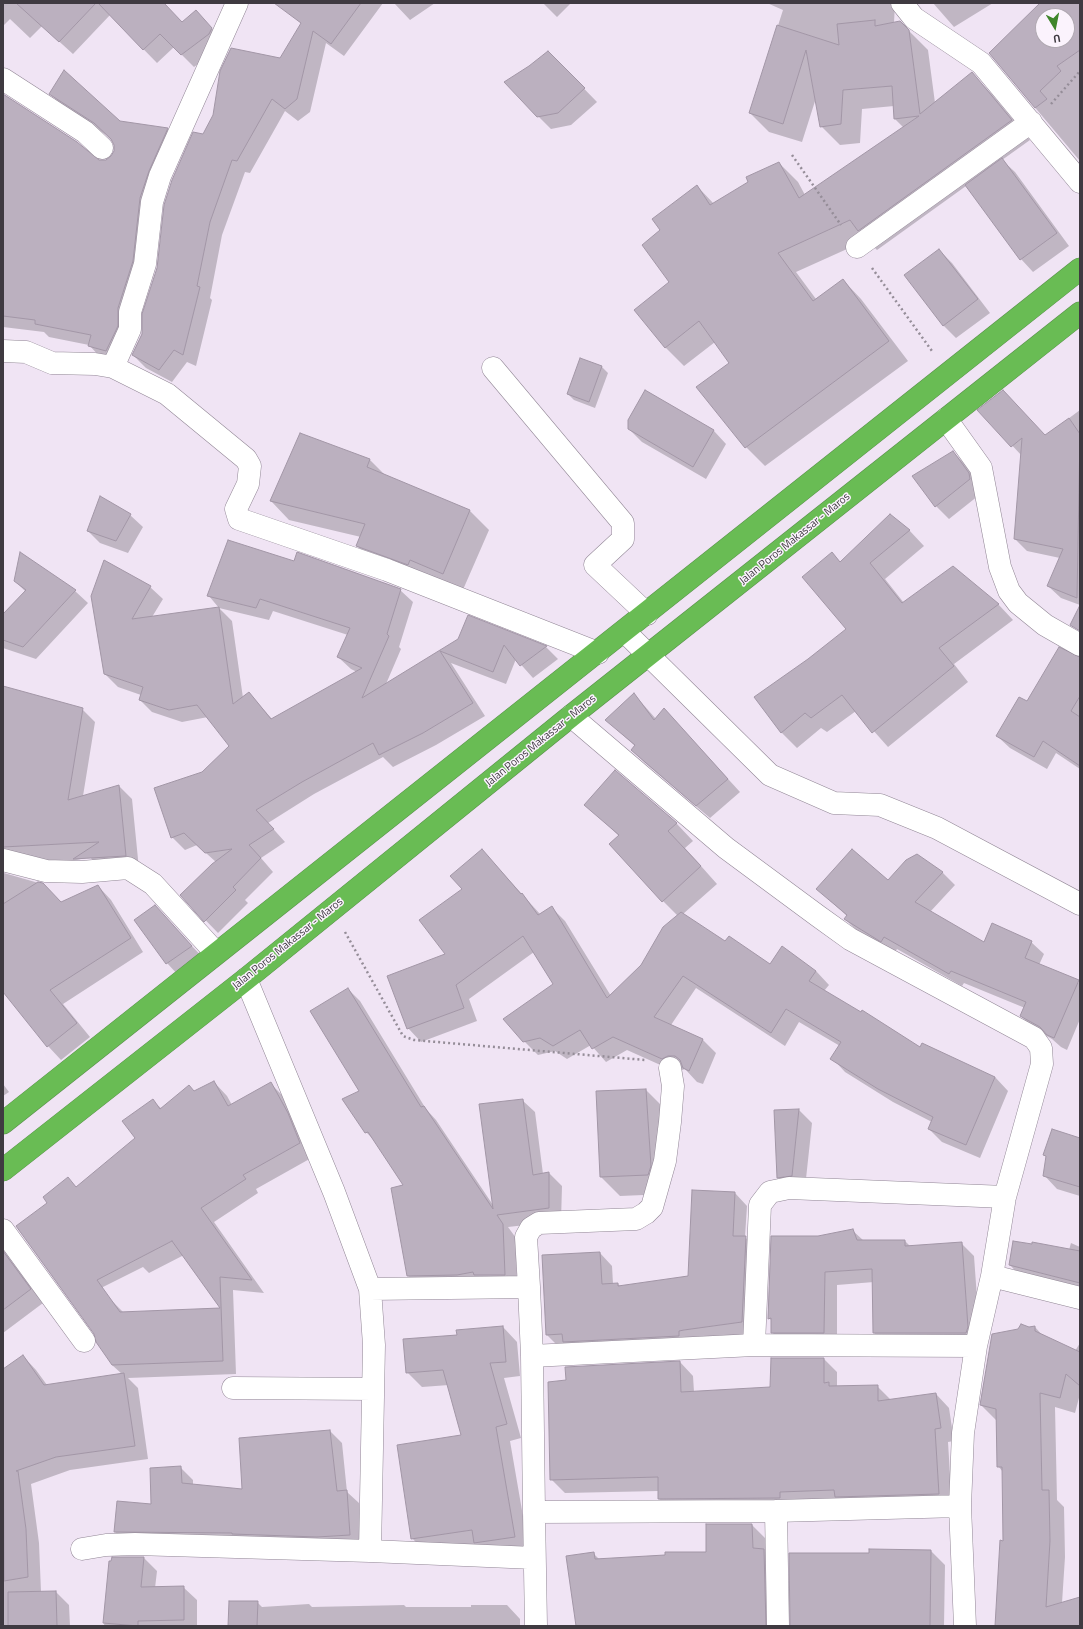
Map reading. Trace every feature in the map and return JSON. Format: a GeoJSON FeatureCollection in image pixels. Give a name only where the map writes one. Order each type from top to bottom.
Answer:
{"type":"FeatureCollection","features":[{"type":"Feature","properties":{"kind":"highway"},"geometry":{"type":"LineString","coordinates":[[3,1124],[216,953],[625,632],[1080,269]]}},
{"type":"Feature","properties":{"kind":"highway","name":"Jalan Poros Makassar - Maros"},"geometry":{"type":"LineString","coordinates":[[3,1170],[246,979],[571,716],[1080,313]]}},
{"type":"Feature","properties":{"kind":"street"},"geometry":{"type":"LineString","coordinates":[[113,367],[130,329],[130,312],[145,264],[152,202],[160,176],[237,3]]}},
{"type":"Feature","properties":{"kind":"street"},"geometry":{"type":"LineString","coordinates":[[902,3],[914,18],[981,63],[1080,182]]}},
{"type":"Feature","properties":{"kind":"street"},"geometry":{"type":"LineString","coordinates":[[3,78],[85,132],[102,148]]}},
{"type":"Feature","properties":{"kind":"street"},"geometry":{"type":"LineString","coordinates":[[857,247],[1031,122]]}},
{"type":"Feature","properties":{"kind":"street"},"geometry":{"type":"LineString","coordinates":[[3,352],[26,352],[52,363],[95,364],[113,367],[167,394],[246,459],[250,466],[250,475],[248,484],[236,509],[239,519],[387,570],[598,653]]}},
{"type":"Feature","properties":{"kind":"street"},"geometry":{"type":"LineString","coordinates":[[493,368],[623,523],[623,539],[595,565],[647,614]]}},
{"type":"Feature","properties":{"kind":"street"},"geometry":{"type":"LineString","coordinates":[[946,419],[981,468],[997,554],[1003,578],[1010,591],[1018,603],[1045,625],[1080,645]]}},
{"type":"Feature","properties":{"kind":"street"},"geometry":{"type":"LineString","coordinates":[[625,632],[770,775],[834,803],[880,805],[938,828],[1080,904]]}},
{"type":"Feature","properties":{"kind":"street"},"geometry":{"type":"LineString","coordinates":[[571,716],[726,848],[850,939],[1034,1038],[1041,1048],[1042,1064],[1005,1197],[992,1276],[976,1346],[963,1434],[960,1506],[965,1626]]}},
{"type":"Feature","properties":{"kind":"street"},"geometry":{"type":"LineString","coordinates":[[3,860],[51,872],[82,872],[128,868],[153,884],[216,953]]}},
{"type":"Feature","properties":{"kind":"street"},"geometry":{"type":"LineString","coordinates":[[246,979],[334,1192],[370,1289],[374,1345],[370,1551]]}},
{"type":"Feature","properties":{"kind":"street"},"geometry":{"type":"LineString","coordinates":[[536,1626],[532,1356],[526,1237],[531,1228],[539,1223],[636,1219],[652,1207],[665,1161],[673,1086],[670,1068]]}},
{"type":"Feature","properties":{"kind":"street"},"geometry":{"type":"LineString","coordinates":[[754,1345],[760,1205],[770,1192],[789,1188],[1005,1197]]}},
{"type":"Feature","properties":{"kind":"street"},"geometry":{"type":"LineString","coordinates":[[3,1230],[84,1340]]}},
{"type":"Feature","properties":{"kind":"street"},"geometry":{"type":"LineString","coordinates":[[992,1276],[1080,1298]]}},
{"type":"Feature","properties":{"kind":"street"},"geometry":{"type":"LineString","coordinates":[[370,1289],[529,1287]]}},
{"type":"Feature","properties":{"kind":"street"},"geometry":{"type":"LineString","coordinates":[[532,1356],[754,1345],[976,1346]]}},
{"type":"Feature","properties":{"kind":"street"},"geometry":{"type":"LineString","coordinates":[[233,1388],[373,1389]]}},
{"type":"Feature","properties":{"kind":"street"},"geometry":{"type":"LineString","coordinates":[[534,1512],[776,1511],[960,1506]]}},
{"type":"Feature","properties":{"kind":"street"},"geometry":{"type":"LineString","coordinates":[[776,1511],[778,1626]]}},
{"type":"Feature","properties":{"kind":"street"},"geometry":{"type":"LineString","coordinates":[[82,1549],[106,1545],[135,1544],[370,1551],[534,1558]]}},
{"type":"Feature","properties":{"kind":"path"},"geometry":{"type":"LineString","coordinates":[[1031,122],[1048,107],[1080,71]]}},
{"type":"Feature","properties":{"kind":"path"},"geometry":{"type":"LineString","coordinates":[[332,908],[403,1036],[414,1040],[655,1061],[670,1068]]}},
{"type":"Feature","properties":{"kind":"building"},"geometry":{"type":"Polygon","coordinates":[[[16,3],[96,3],[59,42],[16,3]]]}},
{"type":"Feature","properties":{"kind":"building"},"geometry":{"type":"Polygon","coordinates":[[[98,3],[164,3],[182,22],[196,10],[212,28],[209,34],[181,55],[160,34],[143,50],[98,3]]]}},
{"type":"Feature","properties":{"kind":"building"},"geometry":{"type":"Polygon","coordinates":[[[274,3],[361,3],[331,44],[313,31],[297,99],[285,109],[272,99],[237,161],[232,160],[210,222],[197,286],[200,287],[183,355],[174,350],[159,370],[132,355],[142,334],[142,314],[157,268],[164,205],[172,180],[193,132],[203,134],[213,115],[220,71],[231,48],[280,58],[301,23],[274,3]]]}},
{"type":"Feature","properties":{"kind":"building"},"geometry":{"type":"Polygon","coordinates":[[[1040,3],[1080,3],[1080,50],[1057,66],[1061,71],[1040,91],[1047,99],[1035,108],[989,53],[1040,3]]]}},
{"type":"Feature","properties":{"kind":"building"},"geometry":{"type":"Polygon","coordinates":[[[875,20],[875,26],[900,21],[909,30],[920,114],[972,72],[1012,120],[858,231],[850,220],[778,253],[813,301],[843,279],[889,341],[745,448],[696,387],[729,363],[699,321],[665,348],[634,310],[669,282],[642,245],[660,230],[652,219],[697,185],[710,205],[748,182],[746,177],[779,162],[799,198],[919,116],[894,119],[892,86],[843,90],[841,124],[820,127],[806,50],[783,124],[749,113],[777,25],[839,45],[837,24],[875,20]]]}},
{"type":"Feature","properties":{"kind":"building"},"geometry":{"type":"Polygon","coordinates":[[[548,51],[585,88],[558,113],[537,117],[504,82],[529,66],[548,51]]]}},
{"type":"Feature","properties":{"kind":"building"},"geometry":{"type":"Polygon","coordinates":[[[64,70],[120,121],[168,128],[149,171],[140,198],[133,261],[118,308],[118,326],[106,351],[88,346],[91,335],[35,324],[35,320],[3,316],[3,94],[77,142],[99,160],[106,160],[114,151],[114,145],[111,139],[94,123],[49,94],[64,70]]]}},
{"type":"Feature","properties":{"kind":"building"},"geometry":{"type":"Polygon","coordinates":[[[1002,158],[1057,233],[1020,260],[965,185],[1002,158]]]}},
{"type":"Feature","properties":{"kind":"building"},"geometry":{"type":"Polygon","coordinates":[[[939,249],[978,299],[943,326],[904,275],[939,249]]]}},
{"type":"Feature","properties":{"kind":"building"},"geometry":{"type":"Polygon","coordinates":[[[580,358],[602,366],[589,402],[567,394],[580,358]]]}},
{"type":"Feature","properties":{"kind":"building"},"geometry":{"type":"Polygon","coordinates":[[[645,390],[714,430],[693,467],[628,429],[628,420],[645,390]]]}},
{"type":"Feature","properties":{"kind":"building"},"geometry":{"type":"Polygon","coordinates":[[[1003,390],[1045,435],[1069,418],[1080,434],[1077,598],[1047,586],[1063,549],[1014,539],[1022,438],[1011,447],[977,410],[1003,390]]]}},
{"type":"Feature","properties":{"kind":"building"},"geometry":{"type":"Polygon","coordinates":[[[300,433],[370,459],[367,467],[470,510],[443,574],[410,560],[408,565],[356,546],[365,524],[270,501],[300,433]]]}},
{"type":"Feature","properties":{"kind":"building"},"geometry":{"type":"Polygon","coordinates":[[[953,451],[969,473],[970,479],[935,507],[912,476],[953,451]]]}},
{"type":"Feature","properties":{"kind":"building"},"geometry":{"type":"Polygon","coordinates":[[[100,496],[131,514],[116,541],[87,531],[100,496]]]}},
{"type":"Feature","properties":{"kind":"building"},"geometry":{"type":"Polygon","coordinates":[[[890,514],[910,530],[870,563],[902,603],[953,566],[999,604],[939,648],[954,666],[872,733],[842,695],[811,718],[805,713],[781,733],[754,697],[808,659],[846,629],[802,577],[832,552],[840,562],[890,514]]]}},
{"type":"Feature","properties":{"kind":"building"},"geometry":{"type":"Polygon","coordinates":[[[228,540],[294,561],[297,552],[401,589],[387,634],[389,636],[362,698],[458,639],[468,615],[547,646],[520,666],[504,645],[493,672],[440,651],[473,703],[423,733],[379,755],[373,743],[302,782],[256,810],[274,829],[249,845],[261,858],[233,887],[236,890],[204,922],[180,895],[212,864],[232,849],[205,853],[184,833],[171,838],[154,788],[202,772],[229,746],[197,705],[169,710],[139,700],[143,687],[104,674],[91,596],[104,560],[151,586],[132,619],[219,607],[233,704],[249,692],[271,719],[362,668],[337,657],[350,628],[260,599],[256,608],[207,596],[228,540]]]}},
{"type":"Feature","properties":{"kind":"building"},"geometry":{"type":"Polygon","coordinates":[[[20,552],[76,590],[23,647],[3,640],[3,614],[26,590],[14,581],[20,552]]]}},
{"type":"Feature","properties":{"kind":"building"},"geometry":{"type":"Polygon","coordinates":[[[1080,605],[1080,631],[1070,625],[1080,605]]]}},
{"type":"Feature","properties":{"kind":"building"},"geometry":{"type":"Polygon","coordinates":[[[1059,647],[1080,657],[1080,696],[1071,711],[1080,717],[1080,766],[1043,741],[1034,757],[996,736],[1019,697],[1027,701],[1059,647]]]}},
{"type":"Feature","properties":{"kind":"building"},"geometry":{"type":"Polygon","coordinates":[[[3,686],[83,708],[68,800],[119,785],[126,856],[73,859],[99,842],[3,847],[3,686]]]}},
{"type":"Feature","properties":{"kind":"building"},"geometry":{"type":"Polygon","coordinates":[[[634,693],[654,720],[664,708],[728,779],[696,806],[631,750],[635,745],[605,720],[634,693]]]}},
{"type":"Feature","properties":{"kind":"building"},"geometry":{"type":"Polygon","coordinates":[[[615,770],[677,823],[668,831],[701,866],[662,902],[609,844],[619,835],[584,805],[615,770]]]}},
{"type":"Feature","properties":{"kind":"building"},"geometry":{"type":"Polygon","coordinates":[[[482,849],[521,894],[522,893],[538,915],[552,906],[607,998],[641,965],[663,927],[681,912],[725,941],[729,936],[770,964],[782,946],[816,971],[809,981],[861,1012],[862,1010],[920,1047],[922,1043],[995,1077],[966,1145],[928,1129],[933,1117],[878,1089],[830,1059],[841,1042],[786,1009],[771,1033],[683,976],[654,1017],[703,1039],[689,1071],[683,1068],[680,1060],[675,1056],[668,1056],[662,1059],[613,1037],[592,1049],[580,1030],[553,1046],[540,1038],[523,1042],[503,1019],[553,984],[523,936],[456,985],[464,1008],[407,1029],[387,976],[445,954],[419,920],[462,889],[450,876],[482,849]]]}},
{"type":"Feature","properties":{"kind":"building"},"geometry":{"type":"Polygon","coordinates":[[[852,849],[888,880],[906,860],[917,854],[943,872],[915,902],[984,942],[992,923],[1032,941],[1025,958],[1079,980],[1054,1038],[1047,1035],[1040,1027],[1020,1016],[1026,1002],[951,971],[949,974],[884,937],[881,942],[844,919],[847,915],[816,889],[852,849]]]}},
{"type":"Feature","properties":{"kind":"building"},"geometry":{"type":"Polygon","coordinates":[[[38,882],[43,883],[61,902],[98,885],[131,938],[50,990],[77,1023],[47,1047],[3,992],[3,904],[38,882]]]}},
{"type":"Feature","properties":{"kind":"building"},"geometry":{"type":"Polygon","coordinates":[[[155,905],[192,946],[166,964],[134,920],[155,905]]]}},
{"type":"Feature","properties":{"kind":"building"},"geometry":{"type":"Polygon","coordinates":[[[348,988],[421,1107],[424,1106],[493,1209],[479,1104],[523,1099],[533,1175],[549,1172],[549,1208],[497,1215],[503,1224],[505,1275],[474,1275],[473,1272],[457,1275],[407,1276],[391,1188],[403,1185],[368,1132],[365,1133],[342,1099],[359,1091],[310,1011],[348,988]]]}},
{"type":"Feature","properties":{"kind":"building"},"geometry":{"type":"Polygon","coordinates":[[[214,1081],[228,1106],[271,1082],[288,1113],[300,1143],[243,1175],[246,1179],[201,1208],[252,1280],[220,1277],[223,1361],[112,1365],[96,1342],[94,1334],[16,1226],[47,1203],[43,1197],[68,1177],[76,1187],[135,1138],[122,1121],[153,1099],[160,1109],[189,1085],[194,1091],[214,1081]],[[172,1241],[97,1280],[120,1312],[220,1308],[172,1241]]]}},
{"type":"Feature","properties":{"kind":"building"},"geometry":{"type":"Polygon","coordinates":[[[646,1089],[651,1166],[648,1175],[600,1177],[596,1091],[646,1089]]]}},
{"type":"Feature","properties":{"kind":"building"},"geometry":{"type":"Polygon","coordinates":[[[799,1109],[792,1176],[777,1178],[774,1110],[799,1109]]]}},
{"type":"Feature","properties":{"kind":"building"},"geometry":{"type":"Polygon","coordinates":[[[1052,1129],[1080,1138],[1080,1187],[1043,1176],[1046,1156],[1043,1155],[1052,1129]]]}},
{"type":"Feature","properties":{"kind":"building"},"geometry":{"type":"Polygon","coordinates":[[[692,1190],[735,1192],[733,1236],[746,1236],[742,1322],[679,1331],[679,1336],[563,1342],[562,1334],[546,1335],[542,1255],[600,1252],[602,1284],[618,1283],[618,1286],[688,1276],[692,1190]]]}},
{"type":"Feature","properties":{"kind":"building"},"geometry":{"type":"Polygon","coordinates":[[[853,1229],[857,1240],[905,1240],[905,1246],[962,1242],[968,1327],[966,1333],[873,1333],[872,1269],[825,1272],[824,1333],[771,1333],[771,1318],[768,1319],[771,1236],[818,1236],[853,1229]]]}},
{"type":"Feature","properties":{"kind":"building"},"geometry":{"type":"Polygon","coordinates":[[[1013,1241],[1032,1244],[1032,1242],[1080,1251],[1080,1283],[1009,1265],[1013,1241]]]}},
{"type":"Feature","properties":{"kind":"building"},"geometry":{"type":"Polygon","coordinates":[[[3,1251],[31,1289],[3,1310],[3,1251]]]}},
{"type":"Feature","properties":{"kind":"building"},"geometry":{"type":"Polygon","coordinates":[[[1021,1324],[1029,1327],[1035,1326],[1035,1331],[1080,1352],[1080,1386],[1066,1374],[1060,1398],[1040,1393],[1042,1490],[1049,1490],[1050,1541],[1046,1607],[1080,1597],[1080,1626],[995,1626],[1000,1540],[1003,1541],[1002,1467],[997,1467],[996,1409],[980,1405],[992,1334],[1018,1329],[1021,1324]]]}},
{"type":"Feature","properties":{"kind":"building"},"geometry":{"type":"Polygon","coordinates":[[[503,1326],[506,1362],[490,1363],[507,1424],[496,1427],[515,1537],[474,1543],[472,1530],[411,1539],[397,1445],[461,1435],[443,1370],[406,1373],[403,1339],[457,1335],[456,1330],[503,1326]]]}},
{"type":"Feature","properties":{"kind":"building"},"geometry":{"type":"Polygon","coordinates":[[[23,1355],[44,1385],[124,1373],[135,1446],[56,1457],[16,1471],[18,1471],[26,1529],[28,1577],[4,1581],[3,1369],[23,1355]]]}},
{"type":"Feature","properties":{"kind":"building"},"geometry":{"type":"Polygon","coordinates":[[[771,1358],[824,1358],[824,1383],[829,1382],[829,1386],[878,1385],[878,1401],[936,1393],[941,1428],[935,1429],[939,1494],[835,1497],[834,1490],[780,1492],[780,1498],[658,1499],[658,1477],[550,1480],[548,1382],[566,1380],[565,1367],[680,1361],[681,1392],[770,1387],[771,1358]]]}},
{"type":"Feature","properties":{"kind":"building"},"geometry":{"type":"Polygon","coordinates":[[[330,1430],[337,1491],[347,1490],[350,1535],[317,1537],[232,1533],[114,1532],[117,1501],[151,1504],[150,1468],[181,1466],[182,1483],[242,1489],[239,1438],[330,1430]]]}},
{"type":"Feature","properties":{"kind":"building"},"geometry":{"type":"Polygon","coordinates":[[[706,1524],[752,1524],[753,1548],[764,1549],[766,1626],[576,1626],[566,1556],[594,1552],[595,1559],[665,1555],[665,1552],[706,1552],[706,1524]]]}},
{"type":"Feature","properties":{"kind":"building"},"geometry":{"type":"Polygon","coordinates":[[[869,1549],[931,1550],[930,1626],[790,1626],[789,1553],[869,1553],[869,1549]]]}},
{"type":"Feature","properties":{"kind":"building"},"geometry":{"type":"Polygon","coordinates":[[[112,1557],[144,1557],[141,1587],[184,1586],[184,1620],[138,1621],[138,1626],[103,1623],[109,1561],[111,1561],[112,1557]]]}},
{"type":"Feature","properties":{"kind":"building"},"geometry":{"type":"Polygon","coordinates":[[[56,1591],[57,1626],[8,1626],[8,1592],[56,1591]]]}},
{"type":"Feature","properties":{"kind":"building"},"geometry":{"type":"Polygon","coordinates":[[[229,1601],[258,1601],[257,1626],[228,1626],[229,1601]]]}}]}
